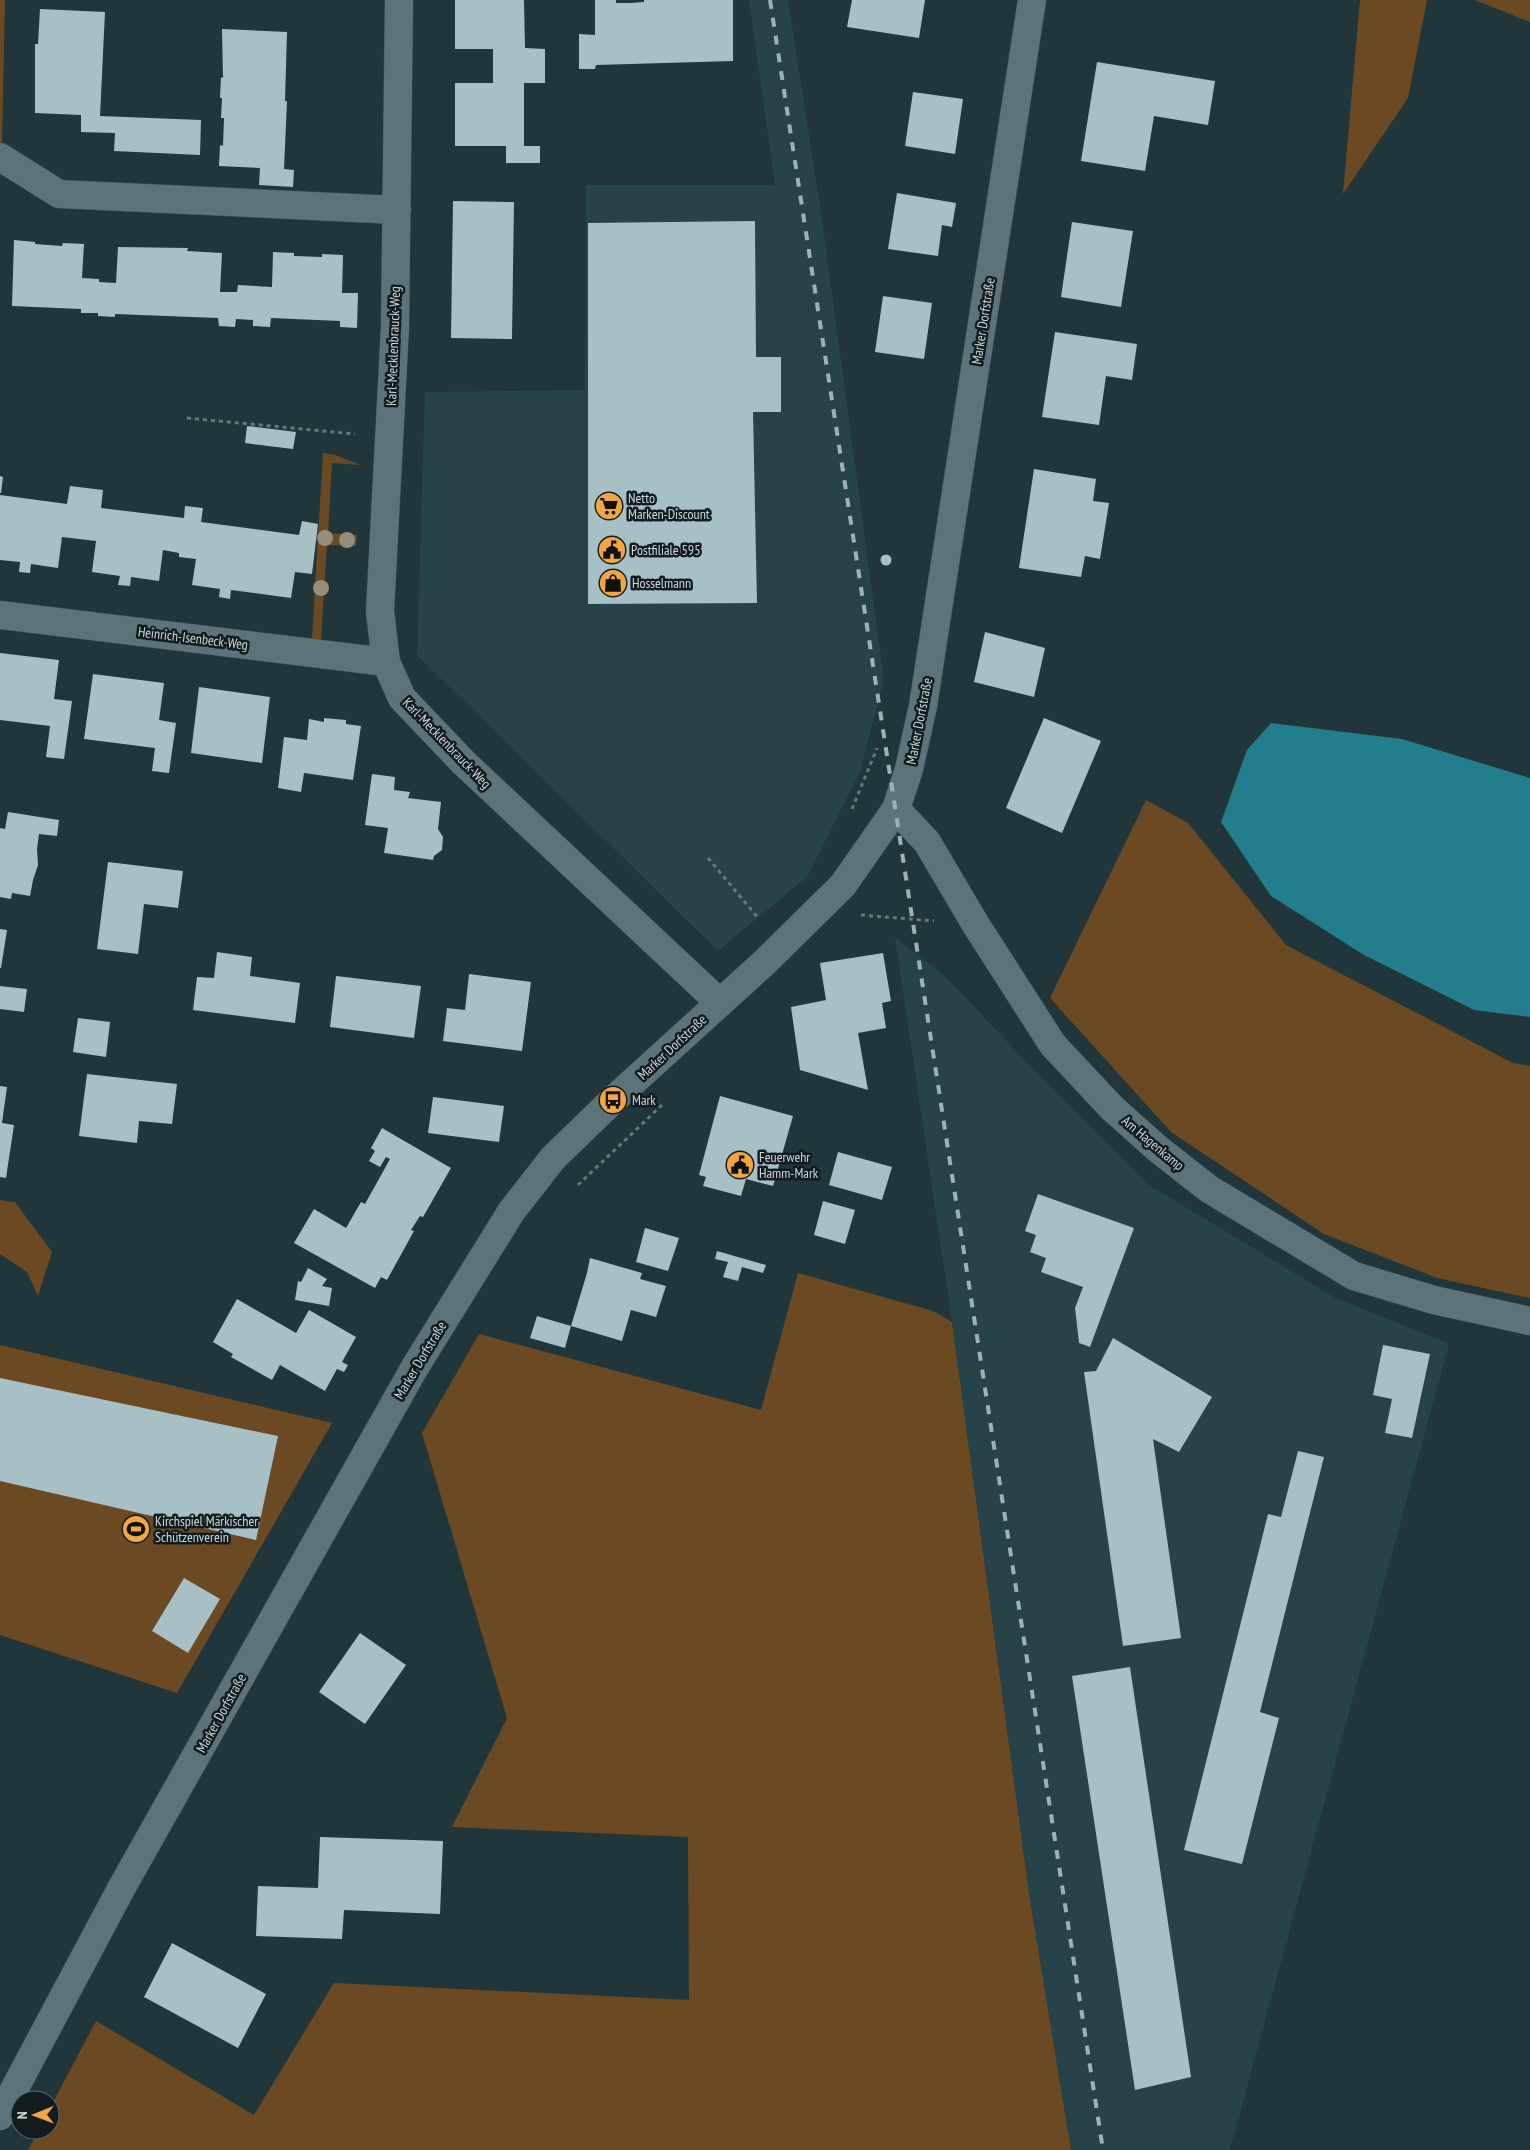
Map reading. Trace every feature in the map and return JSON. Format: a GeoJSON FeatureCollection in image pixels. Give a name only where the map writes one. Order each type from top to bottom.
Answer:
{"type":"FeatureCollection","features":[{"type":"Feature","properties":{"kind":"street","name":"Karl-Mecklenbrauck-Weg"},"geometry":{"type":"LineString","coordinates":[[399,0],[395,326],[380,611],[386,662],[402,698],[463,762],[720,1003]]}},
{"type":"Feature","properties":{"kind":"street","name":"Marker Dorfstraße"},"geometry":{"type":"LineString","coordinates":[[0,2116],[122,1887],[414,1367],[511,1212],[553,1158],[766,962],[843,885],[896,810],[910,769],[923,706],[1032,0]]}},
{"type":"Feature","properties":{"kind":"street"},"geometry":{"type":"LineString","coordinates":[[0,158],[59,194],[397,210]]}},
{"type":"Feature","properties":{"kind":"street","name":"Heinrich-Isenbeck-Weg"},"geometry":{"type":"LineString","coordinates":[[0,615],[386,662]]}},
{"type":"Feature","properties":{"kind":"street","name":"Am Hagenkamp"},"geometry":{"type":"LineString","coordinates":[[896,810],[927,842],[976,924],[1053,1045],[1112,1108],[1158,1149],[1209,1189],[1354,1276],[1434,1300],[1530,1321]]}},
{"type":"Feature","properties":{"kind":"path"},"geometry":{"type":"LineString","coordinates":[[187,418],[389,437]]}},
{"type":"Feature","properties":{"kind":"path"},"geometry":{"type":"LineString","coordinates":[[850,812],[880,740]]}},
{"type":"Feature","properties":{"kind":"path"},"geometry":{"type":"LineString","coordinates":[[708,858],[762,922]]}},
{"type":"Feature","properties":{"kind":"path"},"geometry":{"type":"LineString","coordinates":[[843,885],[858,915],[976,924]]}},
{"type":"Feature","properties":{"kind":"path"},"geometry":{"type":"LineString","coordinates":[[572,1191],[665,1102]]}},
{"type":"Feature","properties":{"kind":"shaded area"},"geometry":{"type":"Polygon","coordinates":[[[0,0],[5,0],[2,144],[0,143],[0,0]]]}},
{"type":"Feature","properties":{"kind":"shaded area"},"geometry":{"type":"Polygon","coordinates":[[[749,0],[788,0],[821,212],[884,680],[860,772],[807,877],[718,951],[417,655],[425,392],[585,390],[586,185],[775,185],[749,0]]]}},
{"type":"Feature","properties":{"kind":"shaded area"},"geometry":{"type":"Polygon","coordinates":[[[1360,0],[1427,0],[1408,98],[1343,194],[1360,0]]]}},
{"type":"Feature","properties":{"kind":"shaded area"},"geometry":{"type":"Polygon","coordinates":[[[1475,0],[1530,0],[1530,22],[1475,0]]]}},
{"type":"Feature","properties":{"kind":"shaded area"},"geometry":{"type":"Polygon","coordinates":[[[323,453],[335,455],[361,465],[332,463],[328,533],[357,535],[356,546],[327,545],[321,640],[312,639],[323,453]]]}},
{"type":"Feature","properties":{"kind":"shaded area"},"geometry":{"type":"Polygon","coordinates":[[[1146,800],[1188,823],[1286,945],[1513,1063],[1530,1066],[1530,1298],[1437,1278],[1324,1234],[1171,1132],[1050,998],[1146,800]]]}},
{"type":"Feature","properties":{"kind":"shaded area"},"geometry":{"type":"Polygon","coordinates":[[[895,937],[947,978],[1036,1072],[1149,1185],[1334,1297],[1449,1344],[1230,2150],[1071,2150],[1029,1893],[952,1322],[895,937]]]}},
{"type":"Feature","properties":{"kind":"shaded area"},"geometry":{"type":"Polygon","coordinates":[[[0,1200],[15,1202],[52,1252],[38,1296],[27,1272],[0,1254],[0,1200]]]}},
{"type":"Feature","properties":{"kind":"shaded area"},"geometry":{"type":"Polygon","coordinates":[[[798,1273],[933,1311],[952,1322],[1029,1893],[1071,2150],[28,2150],[34,2140],[60,2140],[60,2090],[96,2021],[254,2115],[334,1983],[689,2000],[688,1837],[452,1827],[507,1718],[422,1433],[479,1334],[761,1410],[798,1273]]]}},
{"type":"Feature","properties":{"kind":"shaded area","name":"Kirchspiel Märkischer Schützenverein"},"geometry":{"type":"Polygon","coordinates":[[[0,1345],[332,1423],[177,1693],[0,1635],[0,1345]]]}},
{"type":"Feature","properties":{"kind":"water"},"geometry":{"type":"Polygon","coordinates":[[[1271,723],[1402,739],[1530,778],[1530,1017],[1474,1010],[1364,955],[1271,896],[1221,822],[1247,750],[1271,723]]]}},
{"type":"Feature","properties":{"kind":"building"},"geometry":{"type":"Polygon","coordinates":[[[455,0],[524,0],[525,48],[545,49],[545,83],[524,83],[524,146],[540,146],[540,163],[506,163],[506,146],[455,146],[455,83],[493,83],[493,49],[455,49],[455,0]]]}},
{"type":"Feature","properties":{"kind":"building"},"geometry":{"type":"Polygon","coordinates":[[[595,0],[616,0],[616,3],[630,3],[644,2],[644,0],[733,0],[733,61],[596,65],[595,69],[579,69],[579,34],[595,35],[595,0]]]}},
{"type":"Feature","properties":{"kind":"building"},"geometry":{"type":"Polygon","coordinates":[[[852,0],[925,0],[919,38],[847,27],[852,0]]]}},
{"type":"Feature","properties":{"kind":"building"},"geometry":{"type":"Polygon","coordinates":[[[40,9],[105,12],[100,116],[201,120],[200,155],[114,151],[115,133],[81,132],[81,115],[35,113],[35,44],[38,44],[40,9]]]}},
{"type":"Feature","properties":{"kind":"building"},"geometry":{"type":"Polygon","coordinates":[[[222,29],[287,32],[285,101],[287,101],[284,169],[294,170],[293,187],[259,185],[260,168],[219,166],[220,145],[223,146],[224,118],[221,118],[222,98],[220,98],[221,77],[223,78],[222,29]]]}},
{"type":"Feature","properties":{"kind":"building"},"geometry":{"type":"Polygon","coordinates":[[[1097,62],[1215,81],[1208,125],[1154,116],[1145,171],[1081,161],[1097,62]]]}},
{"type":"Feature","properties":{"kind":"building"},"geometry":{"type":"Polygon","coordinates":[[[913,92],[963,99],[955,154],[905,146],[913,92]]]}},
{"type":"Feature","properties":{"kind":"building"},"geometry":{"type":"Polygon","coordinates":[[[897,193],[956,203],[952,227],[942,225],[938,256],[888,249],[897,193]]]}},
{"type":"Feature","properties":{"kind":"building"},"geometry":{"type":"Polygon","coordinates":[[[453,201],[514,202],[512,339],[451,338],[453,201]]]}},
{"type":"Feature","properties":{"kind":"building"},"geometry":{"type":"Polygon","coordinates":[[[755,221],[756,357],[781,357],[781,412],[753,412],[757,603],[588,604],[588,223],[755,221]]]}},
{"type":"Feature","properties":{"kind":"building"},"geometry":{"type":"Polygon","coordinates":[[[1072,222],[1133,231],[1121,307],[1061,297],[1072,222]]]}},
{"type":"Feature","properties":{"kind":"building"},"geometry":{"type":"Polygon","coordinates":[[[14,240],[62,246],[63,243],[84,244],[82,278],[99,279],[99,282],[116,283],[118,247],[188,248],[187,251],[222,253],[220,292],[237,292],[238,285],[272,287],[273,252],[294,253],[294,256],[322,257],[322,254],[343,255],[342,293],[358,293],[357,328],[340,327],[340,321],[271,318],[270,327],[253,326],[253,320],[236,319],[235,327],[219,326],[218,318],[115,314],[115,317],[98,316],[98,313],[81,313],[81,309],[12,306],[14,240]]]}},
{"type":"Feature","properties":{"kind":"building"},"geometry":{"type":"Polygon","coordinates":[[[883,296],[932,303],[924,359],[875,352],[883,296]]]}},
{"type":"Feature","properties":{"kind":"building"},"geometry":{"type":"Polygon","coordinates":[[[1055,332],[1137,344],[1132,380],[1106,376],[1099,425],[1042,417],[1055,332]]]}},
{"type":"Feature","properties":{"kind":"building"},"geometry":{"type":"Polygon","coordinates":[[[247,426],[296,432],[293,449],[245,443],[247,426]]]}},
{"type":"Feature","properties":{"kind":"building"},"geometry":{"type":"Polygon","coordinates":[[[1034,469],[1096,479],[1093,501],[1109,503],[1100,559],[1085,556],[1081,577],[1019,568],[1034,469]]]}},
{"type":"Feature","properties":{"kind":"building"},"geometry":{"type":"Polygon","coordinates":[[[0,476],[3,477],[1,493],[0,493],[0,476]]]}},
{"type":"Feature","properties":{"kind":"building"},"geometry":{"type":"Polygon","coordinates":[[[70,486],[103,490],[101,508],[184,518],[185,506],[203,508],[201,522],[299,535],[302,521],[318,524],[312,574],[295,572],[291,598],[231,590],[230,599],[219,597],[220,589],[192,585],[196,559],[179,557],[179,553],[163,550],[159,581],[131,577],[130,586],[118,585],[120,576],[92,572],[96,541],[62,537],[58,568],[31,564],[30,573],[19,572],[20,562],[0,560],[0,495],[67,504],[70,486]]]}},
{"type":"Feature","properties":{"kind":"building"},"geometry":{"type":"Polygon","coordinates":[[[886,554],[892,560],[886,566],[880,560],[886,554]]]}},
{"type":"Feature","properties":{"kind":"building"},"geometry":{"type":"Polygon","coordinates":[[[985,632],[1045,648],[1034,697],[974,682],[985,632]]]}},
{"type":"Feature","properties":{"kind":"building"},"geometry":{"type":"Polygon","coordinates":[[[0,653],[59,660],[54,699],[72,701],[64,759],[46,757],[50,726],[0,720],[0,653]]]}},
{"type":"Feature","properties":{"kind":"building"},"geometry":{"type":"Polygon","coordinates":[[[93,674],[164,683],[159,720],[176,723],[169,773],[152,771],[155,748],[84,739],[93,674]]]}},
{"type":"Feature","properties":{"kind":"building"},"geometry":{"type":"Polygon","coordinates":[[[199,687],[270,697],[262,763],[191,753],[199,687]]]}},
{"type":"Feature","properties":{"kind":"building"},"geometry":{"type":"Polygon","coordinates":[[[324,718],[346,720],[346,724],[361,726],[353,780],[304,773],[301,792],[278,788],[284,737],[307,740],[309,719],[324,722],[324,718]]]}},
{"type":"Feature","properties":{"kind":"building"},"geometry":{"type":"Polygon","coordinates":[[[1044,718],[1101,741],[1062,833],[1006,808],[1044,718]]]}},
{"type":"Feature","properties":{"kind":"building"},"geometry":{"type":"Polygon","coordinates":[[[372,774],[395,777],[394,790],[410,792],[408,798],[441,802],[438,829],[443,837],[442,850],[434,856],[433,860],[384,853],[388,828],[365,825],[372,774]]]}},
{"type":"Feature","properties":{"kind":"building"},"geometry":{"type":"Polygon","coordinates":[[[8,812],[59,820],[57,836],[39,834],[37,849],[38,865],[30,896],[12,893],[11,899],[0,897],[0,828],[5,829],[8,812]]]}},
{"type":"Feature","properties":{"kind":"building"},"geometry":{"type":"Polygon","coordinates":[[[108,862],[183,871],[178,908],[144,904],[138,954],[97,949],[108,862]]]}},
{"type":"Feature","properties":{"kind":"building"},"geometry":{"type":"Polygon","coordinates":[[[0,929],[7,930],[1,968],[0,968],[0,929]]]}},
{"type":"Feature","properties":{"kind":"building"},"geometry":{"type":"Polygon","coordinates":[[[217,952],[252,957],[250,976],[300,983],[295,1023],[193,1010],[197,977],[214,978],[217,952]]]}},
{"type":"Feature","properties":{"kind":"building"},"geometry":{"type":"Polygon","coordinates":[[[883,953],[891,1001],[882,1003],[886,1028],[858,1033],[868,1090],[800,1070],[791,1007],[826,1000],[820,963],[883,953]]]}},
{"type":"Feature","properties":{"kind":"building"},"geometry":{"type":"Polygon","coordinates":[[[469,974],[531,982],[522,1051],[443,1041],[447,1008],[465,1010],[469,974]]]}},
{"type":"Feature","properties":{"kind":"building"},"geometry":{"type":"Polygon","coordinates":[[[336,976],[421,986],[414,1038],[330,1027],[336,976]]]}},
{"type":"Feature","properties":{"kind":"building"},"geometry":{"type":"Polygon","coordinates":[[[0,986],[27,989],[24,1012],[0,1009],[0,986]]]}},
{"type":"Feature","properties":{"kind":"building"},"geometry":{"type":"Polygon","coordinates":[[[78,1018],[110,1022],[106,1057],[73,1052],[78,1018]]]}},
{"type":"Feature","properties":{"kind":"building"},"geometry":{"type":"Polygon","coordinates":[[[87,1074],[177,1084],[172,1124],[139,1121],[137,1143],[79,1136],[87,1074]]]}},
{"type":"Feature","properties":{"kind":"building"},"geometry":{"type":"Polygon","coordinates":[[[0,1086],[7,1087],[2,1123],[14,1125],[6,1178],[0,1177],[0,1086]]]}},
{"type":"Feature","properties":{"kind":"building"},"geometry":{"type":"Polygon","coordinates":[[[720,1096],[793,1116],[773,1186],[746,1179],[741,1196],[703,1186],[706,1177],[699,1175],[720,1096]]]}},
{"type":"Feature","properties":{"kind":"building"},"geometry":{"type":"Polygon","coordinates":[[[433,1097],[504,1106],[499,1142],[428,1133],[433,1097]]]}},
{"type":"Feature","properties":{"kind":"building"},"geometry":{"type":"Polygon","coordinates":[[[382,1128],[451,1168],[423,1217],[420,1216],[411,1230],[414,1231],[387,1280],[381,1277],[375,1288],[294,1243],[314,1209],[346,1228],[361,1202],[365,1204],[390,1159],[386,1157],[380,1167],[369,1161],[375,1151],[371,1148],[382,1128]]]}},
{"type":"Feature","properties":{"kind":"building"},"geometry":{"type":"Polygon","coordinates":[[[838,1152],[892,1167],[882,1200],[829,1185],[838,1152]]]}},
{"type":"Feature","properties":{"kind":"building"},"geometry":{"type":"Polygon","coordinates":[[[1038,1194],[1134,1228],[1090,1347],[1079,1343],[1075,1308],[1083,1287],[1041,1272],[1046,1258],[1030,1252],[1036,1235],[1025,1231],[1038,1194]]]}},
{"type":"Feature","properties":{"kind":"building"},"geometry":{"type":"Polygon","coordinates":[[[823,1201],[855,1210],[845,1244],[814,1235],[823,1201]]]}},
{"type":"Feature","properties":{"kind":"building"},"geometry":{"type":"Polygon","coordinates":[[[645,1228],[679,1238],[668,1271],[636,1262],[645,1228]]]}},
{"type":"Feature","properties":{"kind":"building"},"geometry":{"type":"Polygon","coordinates":[[[717,1251],[766,1265],[763,1273],[742,1267],[738,1281],[723,1277],[728,1262],[715,1259],[717,1251]]]}},
{"type":"Feature","properties":{"kind":"building"},"geometry":{"type":"Polygon","coordinates":[[[590,1258],[642,1273],[640,1279],[666,1286],[656,1317],[631,1310],[622,1341],[571,1326],[590,1258]]]}},
{"type":"Feature","properties":{"kind":"building"},"geometry":{"type":"Polygon","coordinates":[[[308,1268],[327,1279],[322,1286],[332,1288],[329,1306],[295,1300],[298,1281],[301,1282],[308,1268]]]}},
{"type":"Feature","properties":{"kind":"building"},"geometry":{"type":"Polygon","coordinates":[[[237,1299],[296,1333],[309,1310],[356,1337],[342,1362],[348,1365],[344,1372],[337,1369],[325,1391],[280,1365],[272,1380],[231,1357],[233,1354],[213,1342],[237,1299]]]}},
{"type":"Feature","properties":{"kind":"building"},"geometry":{"type":"Polygon","coordinates":[[[537,1316],[571,1326],[565,1348],[530,1338],[537,1316]]]}},
{"type":"Feature","properties":{"kind":"building"},"geometry":{"type":"Polygon","coordinates":[[[1113,1338],[1212,1397],[1179,1452],[1153,1439],[1181,1638],[1123,1646],[1084,1372],[1096,1371],[1113,1338]]]}},
{"type":"Feature","properties":{"kind":"building"},"geometry":{"type":"Polygon","coordinates":[[[1383,1345],[1430,1354],[1412,1438],[1385,1433],[1392,1399],[1373,1395],[1383,1345]]]}},
{"type":"Feature","properties":{"kind":"building"},"geometry":{"type":"Polygon","coordinates":[[[0,1378],[278,1436],[256,1540],[0,1481],[0,1378]]]}},
{"type":"Feature","properties":{"kind":"building"},"geometry":{"type":"Polygon","coordinates":[[[1298,1451],[1324,1457],[1260,1712],[1279,1718],[1242,1864],[1184,1850],[1268,1514],[1281,1517],[1298,1451]]]}},
{"type":"Feature","properties":{"kind":"building"},"geometry":{"type":"Polygon","coordinates":[[[184,1578],[220,1599],[188,1653],[152,1631],[184,1578]]]}},
{"type":"Feature","properties":{"kind":"building"},"geometry":{"type":"Polygon","coordinates":[[[360,1633],[406,1665],[365,1724],[319,1692],[360,1633]]]}},
{"type":"Feature","properties":{"kind":"building"},"geometry":{"type":"Polygon","coordinates":[[[1130,1667],[1191,2077],[1135,2090],[1072,1676],[1130,1667]]]}},
{"type":"Feature","properties":{"kind":"building"},"geometry":{"type":"Polygon","coordinates":[[[320,1837],[443,1841],[440,1914],[344,1910],[342,1939],[256,1936],[258,1886],[318,1888],[320,1837]]]}},
{"type":"Feature","properties":{"kind":"building"},"geometry":{"type":"Polygon","coordinates":[[[172,1943],[266,1994],[238,2048],[144,1997],[172,1943]]]}},
{"type":"Feature","properties":{"kind":"railway"},"geometry":{"type":"LineString","coordinates":[[770,0],[1103,2150]]}},
{"type":"Feature","properties":{"kind":"place","name":"Netto Marken-Discount"},"geometry":{"type":"Point","coordinates":[609,506]}},
{"type":"Feature","properties":{"kind":"place","name":"Postfiliale 595"},"geometry":{"type":"Point","coordinates":[612,550]}},
{"type":"Feature","properties":{"kind":"place","name":"Hosselmann"},"geometry":{"type":"Point","coordinates":[613,583]}},
{"type":"Feature","properties":{"kind":"place","name":"Mark"},"geometry":{"type":"Point","coordinates":[613,1100]}},
{"type":"Feature","properties":{"kind":"place","name":"Feuerwehr Hamm-Mark"},"geometry":{"type":"Point","coordinates":[740,1165]}},
{"type":"Feature","properties":{"kind":"place","name":"Kirchspiel Märkischer Schützenverein"},"geometry":{"type":"Point","coordinates":[136,1529]}}]}
